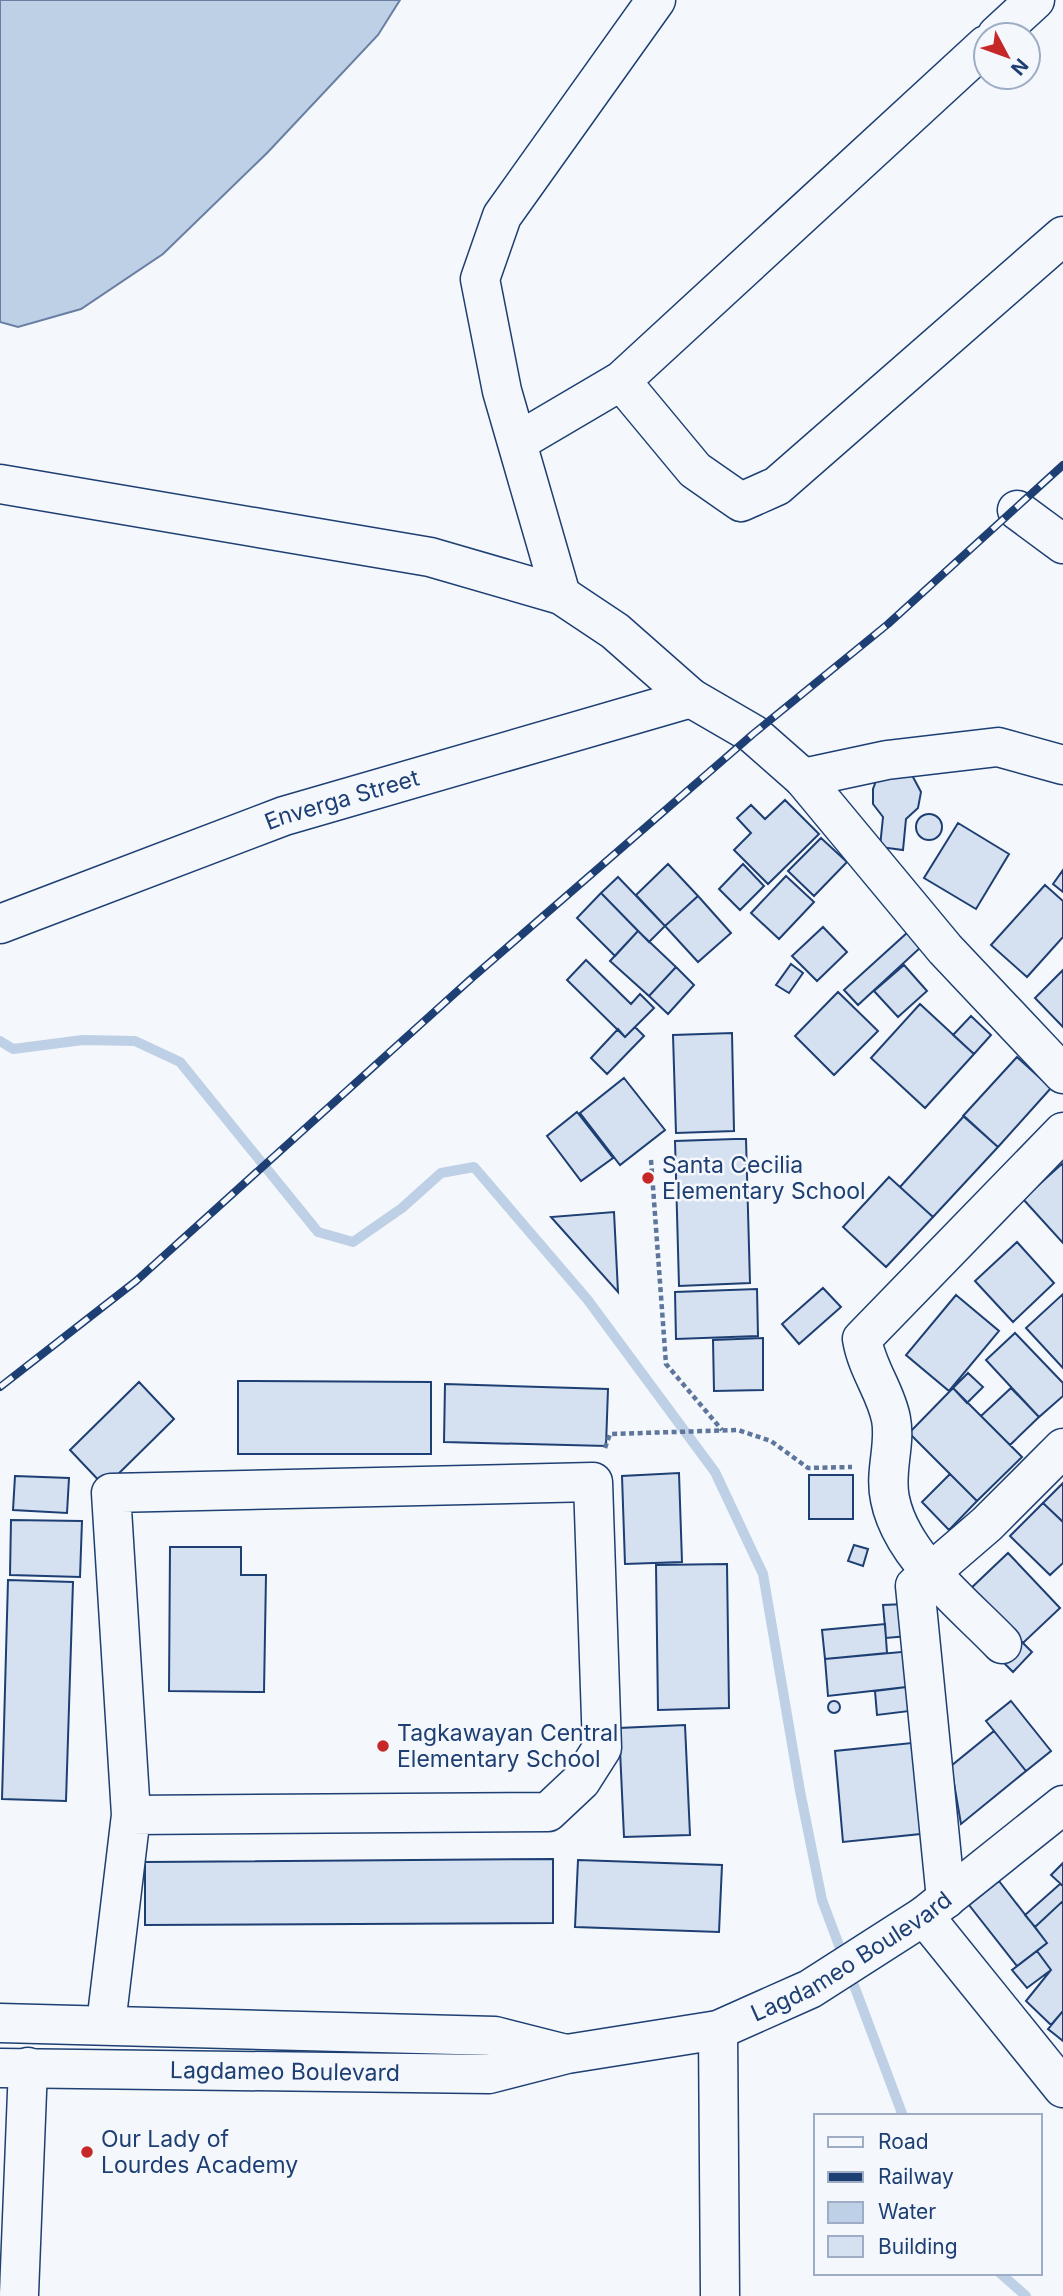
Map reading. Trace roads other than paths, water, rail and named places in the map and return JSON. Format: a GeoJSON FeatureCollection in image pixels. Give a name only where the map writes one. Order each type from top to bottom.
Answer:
{"type":"FeatureCollection","features":[{"type":"Feature","properties":{"kind":"street"},"geometry":{"type":"LineString","coordinates":[[561,595],[519,442],[502,391],[480,279],[502,216],[656,0]]}},
{"type":"Feature","properties":{"kind":"street"},"geometry":{"type":"LineString","coordinates":[[1012,21],[1035,0]]}},
{"type":"Feature","properties":{"kind":"street"},"geometry":{"type":"LineString","coordinates":[[519,442],[621,381],[972,58]]}},
{"type":"Feature","properties":{"kind":"street"},"geometry":{"type":"LineString","coordinates":[[621,381],[695,470],[741,502],[777,486],[1063,236]]}},
{"type":"Feature","properties":{"kind":"street"},"geometry":{"type":"LineString","coordinates":[[0,484],[430,557],[561,595],[615,631],[691,698],[753,734],[803,778],[945,949],[1063,1074]]}},
{"type":"Feature","properties":{"kind":"street"},"geometry":{"type":"LineString","coordinates":[[1017,510],[1063,544]]}},
{"type":"Feature","properties":{"kind":"street","name":"Enverga Street"},"geometry":{"type":"LineString","coordinates":[[0,924],[284,816],[691,698]]}},
{"type":"Feature","properties":{"kind":"street"},"geometry":{"type":"LineString","coordinates":[[803,778],[887,760],[998,747],[1063,765]]}},
{"type":"Feature","properties":{"kind":"street"},"geometry":{"type":"LineString","coordinates":[[1002,1644],[930,1573],[901,1530],[890,1500],[887,1466],[891,1419],[865,1359],[862,1339],[1063,1132]]}},
{"type":"Feature","properties":{"kind":"street"},"geometry":{"type":"LineString","coordinates":[[1063,1448],[987,1524],[915,1586],[923,1916],[1063,2088]]}},
{"type":"Feature","properties":{"kind":"street"},"geometry":{"type":"LineString","coordinates":[[106,2024],[131,1815],[111,1493],[593,1482],[602,1748],[581,1781],[548,1812],[131,1815]]}},
{"type":"Feature","properties":{"kind":"street","name":"Lagdameo Boulevard"},"geometry":{"type":"LineString","coordinates":[[14,2067],[489,2074],[568,2054],[718,2030],[810,1989],[923,1916],[1063,1805]]}},
{"type":"Feature","properties":{"kind":"street","name":"Lagdameo Boulevard"},"geometry":{"type":"LineString","coordinates":[[0,2023],[495,2036],[568,2054]]}},
{"type":"Feature","properties":{"kind":"street"},"geometry":{"type":"LineString","coordinates":[[718,2030],[720,2296]]}},
{"type":"Feature","properties":{"kind":"street"},"geometry":{"type":"LineString","coordinates":[[14,2067],[19,2294]]}},
{"type":"Feature","properties":{"kind":"water"},"geometry":{"type":"Polygon","coordinates":[[[0,0],[400,0],[378,35],[268,152],[163,254],[81,309],[18,327],[0,322],[0,0]]]}},
{"type":"Feature","properties":{"kind":"waterway"},"geometry":{"type":"LineString","coordinates":[[0,1041],[13,1049],[83,1040],[135,1041],[180,1062],[318,1232],[353,1242],[402,1208],[441,1173],[474,1167],[587,1299],[715,1472],[763,1574],[800,1791],[822,1900],[902,2114]]}},
{"type":"Feature","properties":{"kind":"waterway"},"geometry":{"type":"LineString","coordinates":[[1002,2275],[1026,2296]]}},
{"type":"Feature","properties":{"kind":"railway"},"geometry":{"type":"LineString","coordinates":[[0,1387],[136,1281],[473,977],[753,734],[888,624],[1063,465]]}},
{"type":"Feature","properties":{"kind":"place","name":"Santa Cecilia Elementary School"},"geometry":{"type":"Point","coordinates":[648,1178]}},
{"type":"Feature","properties":{"kind":"place","name":"Tagkawayan Central Elementary School"},"geometry":{"type":"Point","coordinates":[383,1746]}},
{"type":"Feature","properties":{"kind":"place","name":"Our Lady of Lourdes Academy"},"geometry":{"type":"Point","coordinates":[87,2152]}}]}
